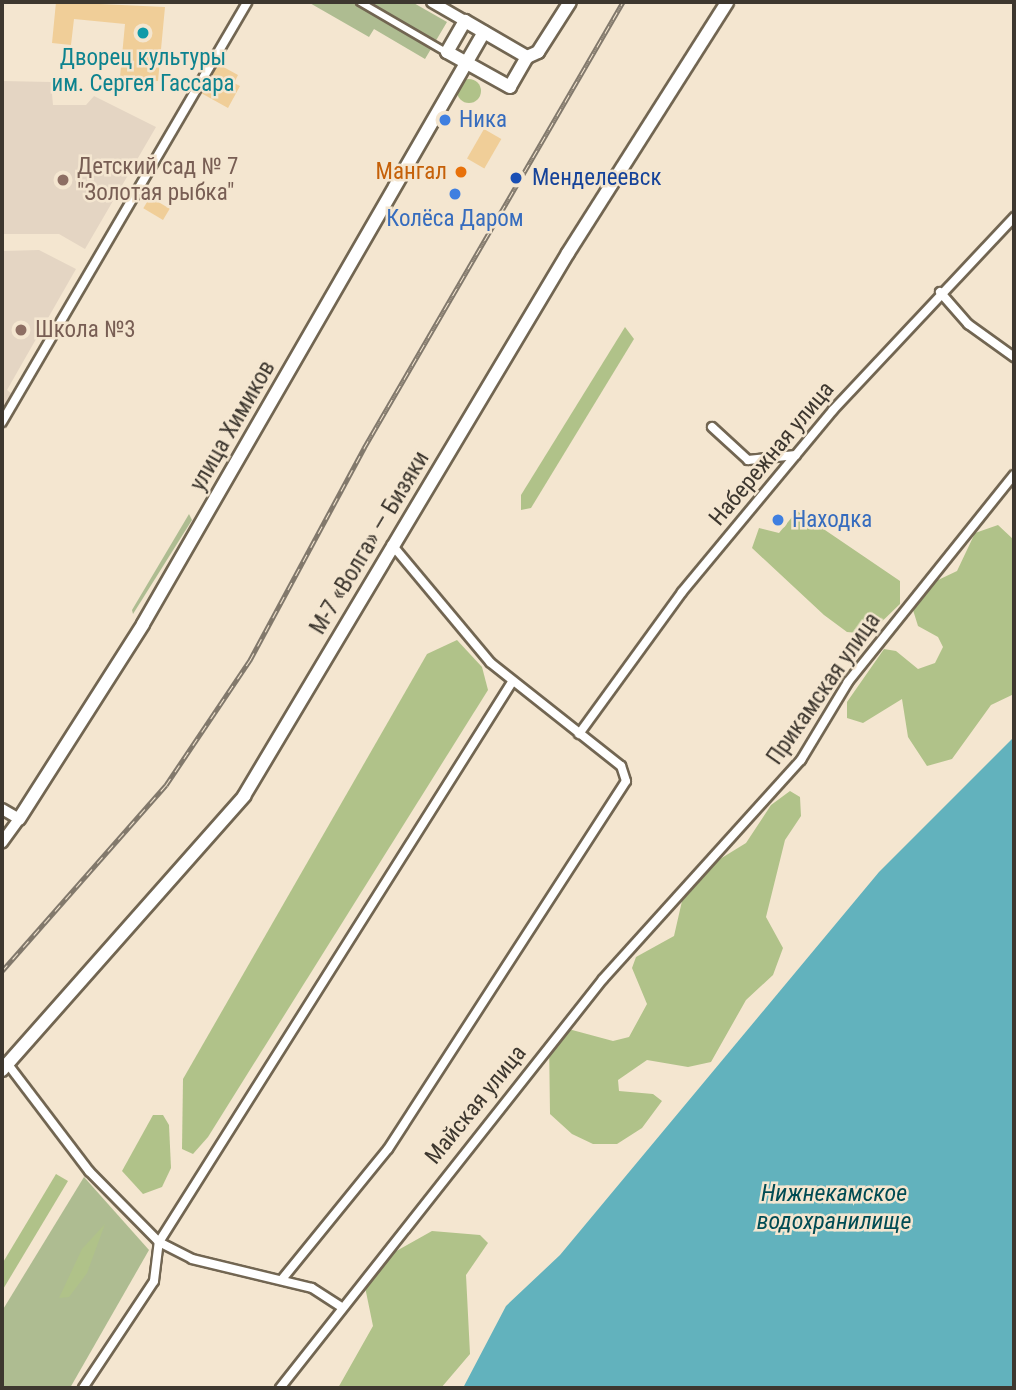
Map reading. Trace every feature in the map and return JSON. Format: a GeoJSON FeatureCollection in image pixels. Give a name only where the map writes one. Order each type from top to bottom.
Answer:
{"type":"FeatureCollection","features":[{"type":"Feature","properties":{"kind":"main road"},"geometry":{"type":"LineString","coordinates":[[527,57],[465,21],[447,52],[510,87],[527,57],[538,52],[570,2]]}},
{"type":"Feature","properties":{"kind":"main road","name":"М-7 «Волга» — Бизяки"},"geometry":{"type":"LineString","coordinates":[[4,1066],[244,796],[392,545],[727,2]]}},
{"type":"Feature","properties":{"kind":"main road","name":"улица Химиков"},"geometry":{"type":"LineString","coordinates":[[19,819],[143,624],[484,32]]}},
{"type":"Feature","properties":{"kind":"street"},"geometry":{"type":"LineString","coordinates":[[2,422],[247,2]]}},
{"type":"Feature","properties":{"kind":"street"},"geometry":{"type":"LineString","coordinates":[[360,2],[447,52]]}},
{"type":"Feature","properties":{"kind":"street"},"geometry":{"type":"LineString","coordinates":[[432,2],[465,21]]}},
{"type":"Feature","properties":{"kind":"street","name":"Набережная улица"},"geometry":{"type":"LineString","coordinates":[[579,734],[682,592],[798,454],[940,292],[1014,217]]}},
{"type":"Feature","properties":{"kind":"street"},"geometry":{"type":"LineString","coordinates":[[940,292],[968,324],[1014,357]]}},
{"type":"Feature","properties":{"kind":"street"},"geometry":{"type":"LineString","coordinates":[[712,427],[748,460],[798,454]]}},
{"type":"Feature","properties":{"kind":"street","name":"Прикамская улица"},"geometry":{"type":"LineString","coordinates":[[711,854],[801,760],[848,682],[1014,475]]}},
{"type":"Feature","properties":{"kind":"street"},"geometry":{"type":"LineString","coordinates":[[283,1278],[388,1149],[544,900],[622,792],[621,766],[512,682],[392,545]]}},
{"type":"Feature","properties":{"kind":"street"},"geometry":{"type":"LineString","coordinates":[[83,1388],[154,1281],[159,1241],[512,682]]}},
{"type":"Feature","properties":{"kind":"street"},"geometry":{"type":"LineString","coordinates":[[2,809],[19,819],[2,842]]}},
{"type":"Feature","properties":{"kind":"street","name":"Майская улица"},"geometry":{"type":"LineString","coordinates":[[280,1388],[340,1306],[603,979],[711,854]]}},
{"type":"Feature","properties":{"kind":"street"},"geometry":{"type":"LineString","coordinates":[[4,1066],[89,1171],[159,1241],[191,1259],[283,1278],[340,1306]]}},
{"type":"Feature","properties":{"kind":"shaded area","name":"Детский сад № 7 \"Золотая рыбка\""},"geometry":{"type":"Polygon","coordinates":[[[2,81],[51,82],[53,105],[86,105],[94,96],[156,127],[85,249],[59,234],[2,234],[2,81]]]}},
{"type":"Feature","properties":{"kind":"shaded area","name":"Школа №3"},"geometry":{"type":"Polygon","coordinates":[[[39,250],[76,269],[7,390],[12,394],[2,412],[2,251],[39,250]]]}},
{"type":"Feature","properties":{"kind":"green space"},"geometry":{"type":"Polygon","coordinates":[[[308,2],[412,2],[447,22],[425,59],[374,29],[369,37],[308,2]]]}},
{"type":"Feature","properties":{"kind":"green space"},"geometry":{"type":"Polygon","coordinates":[[[469,79],[480,86],[481,91],[474,102],[469,103],[458,96],[457,91],[464,80],[469,79]]]}},
{"type":"Feature","properties":{"kind":"green space"},"geometry":{"type":"Polygon","coordinates":[[[625,327],[634,339],[531,508],[521,510],[521,495],[625,327]]]}},
{"type":"Feature","properties":{"kind":"green space"},"geometry":{"type":"Polygon","coordinates":[[[797,511],[900,581],[900,604],[869,634],[847,632],[824,615],[752,548],[759,528],[779,533],[797,511]]]}},
{"type":"Feature","properties":{"kind":"green space"},"geometry":{"type":"Polygon","coordinates":[[[189,514],[192,520],[133,614],[132,610],[189,514]]]}},
{"type":"Feature","properties":{"kind":"green space"},"geometry":{"type":"Polygon","coordinates":[[[998,525],[1014,540],[1014,694],[991,705],[952,759],[927,766],[908,737],[902,699],[863,723],[847,718],[847,702],[884,649],[896,651],[918,669],[935,663],[943,647],[938,637],[918,626],[913,610],[936,581],[957,571],[975,533],[998,525]]]}},
{"type":"Feature","properties":{"kind":"green space"},"geometry":{"type":"Polygon","coordinates":[[[457,640],[482,667],[488,690],[208,1137],[193,1154],[182,1149],[183,1079],[427,654],[457,640]]]}},
{"type":"Feature","properties":{"kind":"green space"},"geometry":{"type":"Polygon","coordinates":[[[790,791],[800,797],[801,816],[785,840],[766,917],[783,948],[773,975],[746,1000],[711,1062],[688,1067],[647,1060],[618,1080],[619,1091],[653,1094],[662,1101],[642,1128],[617,1144],[593,1144],[572,1134],[550,1114],[549,1039],[561,1027],[613,1041],[629,1037],[647,1004],[632,968],[636,957],[674,936],[682,901],[707,867],[746,843],[771,805],[790,791]]]}},
{"type":"Feature","properties":{"kind":"green space"},"geometry":{"type":"Polygon","coordinates":[[[153,1115],[163,1115],[169,1125],[171,1168],[162,1187],[143,1194],[122,1171],[153,1115]]]}},
{"type":"Feature","properties":{"kind":"green space"},"geometry":{"type":"Polygon","coordinates":[[[56,1174],[68,1181],[2,1291],[2,1264],[56,1174]]]}},
{"type":"Feature","properties":{"kind":"green space"},"geometry":{"type":"Polygon","coordinates":[[[84,1177],[149,1250],[70,1388],[2,1388],[2,1311],[84,1177]]]}},
{"type":"Feature","properties":{"kind":"green space"},"geometry":{"type":"Polygon","coordinates":[[[105,1224],[87,1273],[69,1297],[59,1298],[82,1249],[105,1224]]]}},
{"type":"Feature","properties":{"kind":"green space"},"geometry":{"type":"Polygon","coordinates":[[[432,1231],[480,1235],[488,1243],[466,1275],[470,1354],[441,1388],[338,1388],[373,1326],[365,1287],[391,1254],[432,1231]]]}},
{"type":"Feature","properties":{"kind":"water","name":"Нижнекамское водохранилище"},"geometry":{"type":"Polygon","coordinates":[[[1014,737],[1014,1388],[463,1388],[506,1306],[560,1255],[879,872],[1014,737]]]}},
{"type":"Feature","properties":{"kind":"building","name":"Дворец культуры им. Сергея Гассара"},"geometry":{"type":"Polygon","coordinates":[[[56,2],[165,7],[158,81],[120,77],[125,24],[74,19],[71,45],[52,43],[56,2]]]}},
{"type":"Feature","properties":{"kind":"building"},"geometry":{"type":"Polygon","coordinates":[[[218,64],[238,75],[234,83],[240,86],[228,108],[201,93],[218,64]]]}},
{"type":"Feature","properties":{"kind":"building","name":"Менделеевск"},"geometry":{"type":"Polygon","coordinates":[[[484,129],[501,139],[484,168],[467,158],[484,129]]]}},
{"type":"Feature","properties":{"kind":"building"},"geometry":{"type":"Polygon","coordinates":[[[150,197],[170,209],[163,220],[143,208],[150,197]]]}},
{"type":"Feature","properties":{"kind":"railway"},"geometry":{"type":"LineString","coordinates":[[2,971],[166,785],[250,660],[364,448],[623,2]]}},
{"type":"Feature","properties":{"kind":"place","name":"Дворец культуры им. Сергея Гассара"},"geometry":{"type":"Point","coordinates":[143,33]}},
{"type":"Feature","properties":{"kind":"place","name":"Ника"},"geometry":{"type":"Point","coordinates":[445,120]}},
{"type":"Feature","properties":{"kind":"place","name":"Мангал"},"geometry":{"type":"Point","coordinates":[461,172]}},
{"type":"Feature","properties":{"kind":"place","name":"Менделеевск"},"geometry":{"type":"Point","coordinates":[516,178]}},
{"type":"Feature","properties":{"kind":"place","name":"Детский сад № 7 \"Золотая рыбка\""},"geometry":{"type":"Point","coordinates":[63,180]}},
{"type":"Feature","properties":{"kind":"place","name":"Колёса Даром"},"geometry":{"type":"Point","coordinates":[455,194]}},
{"type":"Feature","properties":{"kind":"place","name":"Школа №3"},"geometry":{"type":"Point","coordinates":[21,330]}},
{"type":"Feature","properties":{"kind":"place","name":"Находка"},"geometry":{"type":"Point","coordinates":[778,520]}}]}
